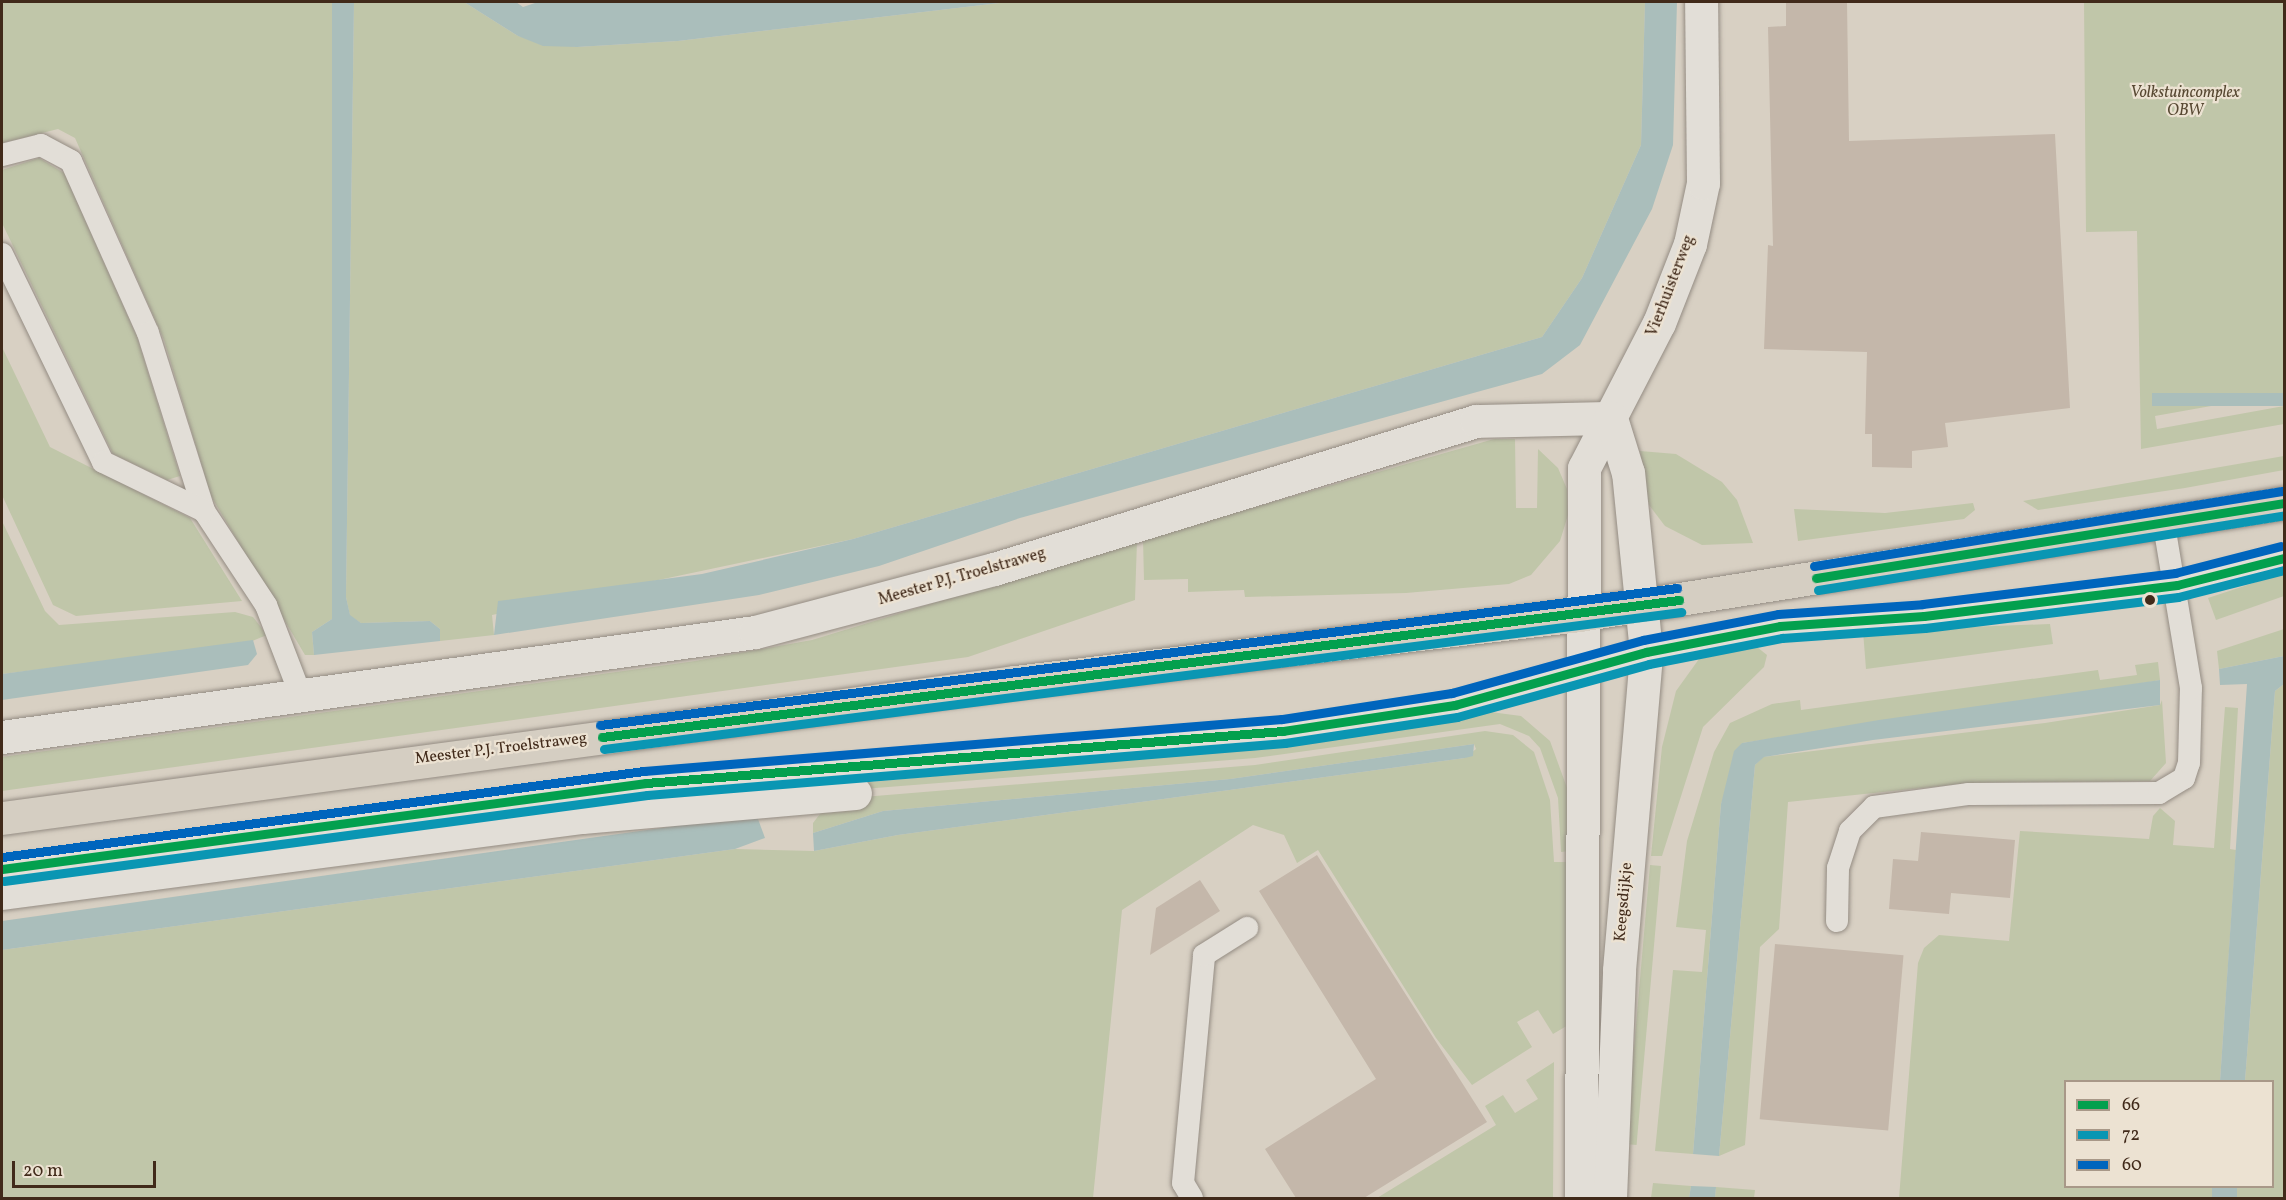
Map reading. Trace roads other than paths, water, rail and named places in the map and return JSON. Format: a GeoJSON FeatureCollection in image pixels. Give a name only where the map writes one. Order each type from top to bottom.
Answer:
{"type":"FeatureCollection","features":[{"type":"Feature","properties":{"kind":"main road","name":"Meester P.J. Troelstraweg"},"geometry":{"type":"LineString","coordinates":[[2,818],[1015,682],[1579,615],[2164,525],[2284,503]]}},
{"type":"Feature","properties":{"kind":"street","name":"Vierhuisterweg"},"geometry":{"type":"LineString","coordinates":[[1579,615],[1584,468],[1611,418],[1690,244],[1703,183],[1701,2]]}},
{"type":"Feature","properties":{"kind":"street"},"geometry":{"type":"LineString","coordinates":[[1611,418],[1628,473],[1644,606]]}},
{"type":"Feature","properties":{"kind":"street","name":"Meester P.J. Troelstraweg"},"geometry":{"type":"LineString","coordinates":[[2,736],[755,632],[994,569],[1476,421],[1611,418]]}},
{"type":"Feature","properties":{"kind":"street","name":"Keegsdijkje"},"geometry":{"type":"LineString","coordinates":[[1610,1198],[1618,970],[1646,652],[1644,606]]}},
{"type":"Feature","properties":{"kind":"street"},"geometry":{"type":"LineString","coordinates":[[1579,615],[1584,795],[1581,1198]]}},
{"type":"Feature","properties":{"kind":"street"},"geometry":{"type":"LineString","coordinates":[[2,893],[582,817],[855,793]]}},
{"type":"Feature","properties":{"kind":"lane"},"geometry":{"type":"LineString","coordinates":[[2,155],[41,145],[70,161],[148,333],[204,511],[266,605],[301,696]]}},
{"type":"Feature","properties":{"kind":"lane"},"geometry":{"type":"LineString","coordinates":[[2,254],[103,462],[204,511]]}},
{"type":"Feature","properties":{"kind":"lane"},"geometry":{"type":"LineString","coordinates":[[1837,921],[1838,868],[1850,831],[1874,807],[1969,794],[2138,795],[2179,783],[2189,763],[2190,688],[2177,585],[2164,525]]}},
{"type":"Feature","properties":{"kind":"lane"},"geometry":{"type":"LineString","coordinates":[[2,869],[646,783],[1283,731],[1455,705],[1646,652],[1780,626],[1924,616],[2177,585],[2284,558]]}},
{"type":"Feature","properties":{"kind":"lane"},"geometry":{"type":"LineString","coordinates":[[1192,1198],[1183,1183],[1204,955],[1247,928]]}},
{"type":"Feature","properties":{"kind":"park label","name":"Volkstuincomplex OBW"},"geometry":{"type":"Point","coordinates":[2185,102]}}]}
